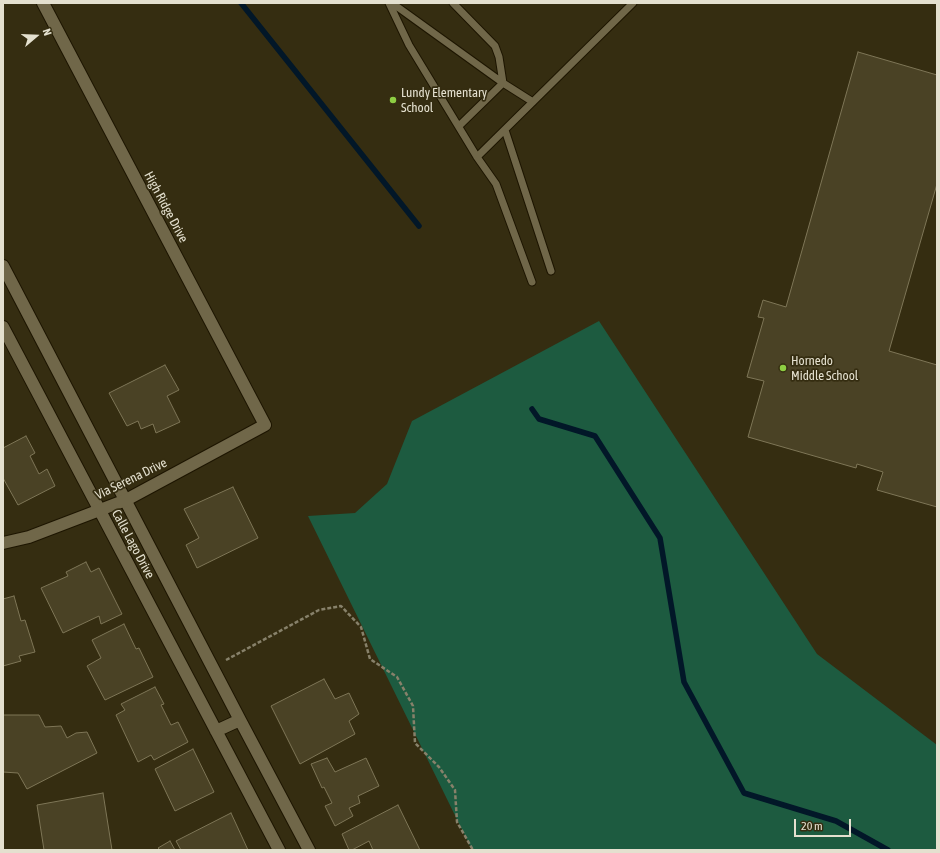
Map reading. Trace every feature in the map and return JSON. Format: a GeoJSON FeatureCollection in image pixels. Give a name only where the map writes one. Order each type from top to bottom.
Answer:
{"type":"FeatureCollection","features":[{"type":"Feature","properties":{"kind":"street","name":"High Ridge Drive"},"geometry":{"type":"LineString","coordinates":[[43,3],[265,424]]}},
{"type":"Feature","properties":{"kind":"street","name":"Calle Lago Drive"},"geometry":{"type":"LineString","coordinates":[[3,266],[309,850]]}},
{"type":"Feature","properties":{"kind":"street","name":"Calle Lago Drive"},"geometry":{"type":"LineString","coordinates":[[3,327],[279,850]]}},
{"type":"Feature","properties":{"kind":"street","name":"Via Serena Drive"},"geometry":{"type":"LineString","coordinates":[[3,543],[29,537],[126,500],[265,424]]}},
{"type":"Feature","properties":{"kind":"street"},"geometry":{"type":"LineString","coordinates":[[216,731],[240,720]]}},
{"type":"Feature","properties":{"kind":"lane"},"geometry":{"type":"LineString","coordinates":[[391,3],[533,102]]}},
{"type":"Feature","properties":{"kind":"lane"},"geometry":{"type":"LineString","coordinates":[[391,3],[409,45],[477,157],[496,184],[532,282]]}},
{"type":"Feature","properties":{"kind":"lane"},"geometry":{"type":"LineString","coordinates":[[453,3],[495,46],[499,57],[504,83]]}},
{"type":"Feature","properties":{"kind":"lane"},"geometry":{"type":"LineString","coordinates":[[477,157],[633,3]]}},
{"type":"Feature","properties":{"kind":"lane"},"geometry":{"type":"LineString","coordinates":[[459,126],[504,83]]}},
{"type":"Feature","properties":{"kind":"lane"},"geometry":{"type":"LineString","coordinates":[[505,130],[552,271]]}},
{"type":"Feature","properties":{"kind":"path"},"geometry":{"type":"LineString","coordinates":[[213,667],[319,610],[341,606],[361,627],[370,659],[397,677],[412,706],[415,743],[439,767],[455,790],[457,822],[473,850]]}},
{"type":"Feature","properties":{"kind":"green space"},"geometry":{"type":"Polygon","coordinates":[[[599,321],[817,654],[937,745],[937,850],[472,850],[308,516],[355,513],[387,484],[412,421],[599,321]]]}},
{"type":"Feature","properties":{"kind":"building","name":"Hornedo Middle School"},"geometry":{"type":"Polygon","coordinates":[[[858,52],[937,75],[937,184],[889,351],[937,365],[937,507],[877,490],[883,472],[857,464],[856,468],[748,437],[764,381],[747,377],[764,318],[758,317],[763,300],[786,307],[858,52]]]}},
{"type":"Feature","properties":{"kind":"building"},"geometry":{"type":"Polygon","coordinates":[[[165,365],[179,390],[167,396],[180,422],[156,433],[153,424],[141,429],[138,421],[127,426],[109,393],[165,365]]]}},
{"type":"Feature","properties":{"kind":"building"},"geometry":{"type":"Polygon","coordinates":[[[26,436],[35,453],[30,456],[39,474],[47,469],[55,486],[18,505],[3,478],[3,448],[26,436]]]}},
{"type":"Feature","properties":{"kind":"building"},"geometry":{"type":"Polygon","coordinates":[[[233,487],[258,538],[197,568],[186,545],[199,538],[184,509],[233,487]]]}},
{"type":"Feature","properties":{"kind":"building"},"geometry":{"type":"Polygon","coordinates":[[[86,562],[91,572],[99,568],[122,614],[101,624],[99,616],[63,633],[41,588],[68,576],[66,572],[86,562]]]}},
{"type":"Feature","properties":{"kind":"building"},"geometry":{"type":"Polygon","coordinates":[[[14,596],[21,621],[25,620],[35,652],[19,656],[21,661],[3,666],[3,599],[14,596]]]}},
{"type":"Feature","properties":{"kind":"building"},"geometry":{"type":"Polygon","coordinates":[[[124,624],[136,649],[139,648],[153,677],[105,700],[87,666],[101,658],[92,640],[124,624]]]}},
{"type":"Feature","properties":{"kind":"building"},"geometry":{"type":"Polygon","coordinates":[[[324,679],[335,699],[349,693],[359,714],[349,721],[355,734],[300,764],[271,706],[324,679]]]}},
{"type":"Feature","properties":{"kind":"building"},"geometry":{"type":"Polygon","coordinates":[[[155,687],[164,704],[161,705],[171,725],[178,722],[188,742],[154,760],[151,755],[138,762],[116,715],[125,710],[121,704],[155,687]]]}},
{"type":"Feature","properties":{"kind":"building"},"geometry":{"type":"Polygon","coordinates":[[[3,715],[39,715],[45,727],[61,726],[67,738],[76,733],[87,732],[97,753],[27,789],[18,773],[3,772],[3,715]]]}},
{"type":"Feature","properties":{"kind":"building"},"geometry":{"type":"Polygon","coordinates":[[[193,749],[214,792],[175,811],[155,769],[193,749]]]}},
{"type":"Feature","properties":{"kind":"building"},"geometry":{"type":"Polygon","coordinates":[[[327,758],[335,772],[366,758],[379,786],[358,796],[360,803],[349,808],[353,816],[335,826],[325,806],[332,803],[324,787],[322,788],[311,764],[327,758]]]}},
{"type":"Feature","properties":{"kind":"building"},"geometry":{"type":"Polygon","coordinates":[[[103,793],[112,850],[44,850],[37,805],[103,793]]]}},
{"type":"Feature","properties":{"kind":"building"},"geometry":{"type":"Polygon","coordinates":[[[398,805],[420,850],[373,850],[369,841],[352,850],[349,850],[342,834],[398,805]]]}},
{"type":"Feature","properties":{"kind":"building"},"geometry":{"type":"Polygon","coordinates":[[[231,813],[248,850],[181,850],[176,841],[231,813]]]}},
{"type":"Feature","properties":{"kind":"building"},"geometry":{"type":"Polygon","coordinates":[[[170,841],[175,850],[160,850],[158,848],[170,841]]]}},
{"type":"Feature","properties":{"kind":"waterway"},"geometry":{"type":"LineString","coordinates":[[241,3],[419,226]]}},
{"type":"Feature","properties":{"kind":"waterway"},"geometry":{"type":"LineString","coordinates":[[532,409],[539,419],[595,436],[660,538],[684,682],[744,793],[836,821],[888,850]]}},
{"type":"Feature","properties":{"kind":"place","name":"Lundy Elementary School"},"geometry":{"type":"Point","coordinates":[393,100]}},
{"type":"Feature","properties":{"kind":"place","name":"Hornedo Middle School"},"geometry":{"type":"Point","coordinates":[783,368]}}]}
